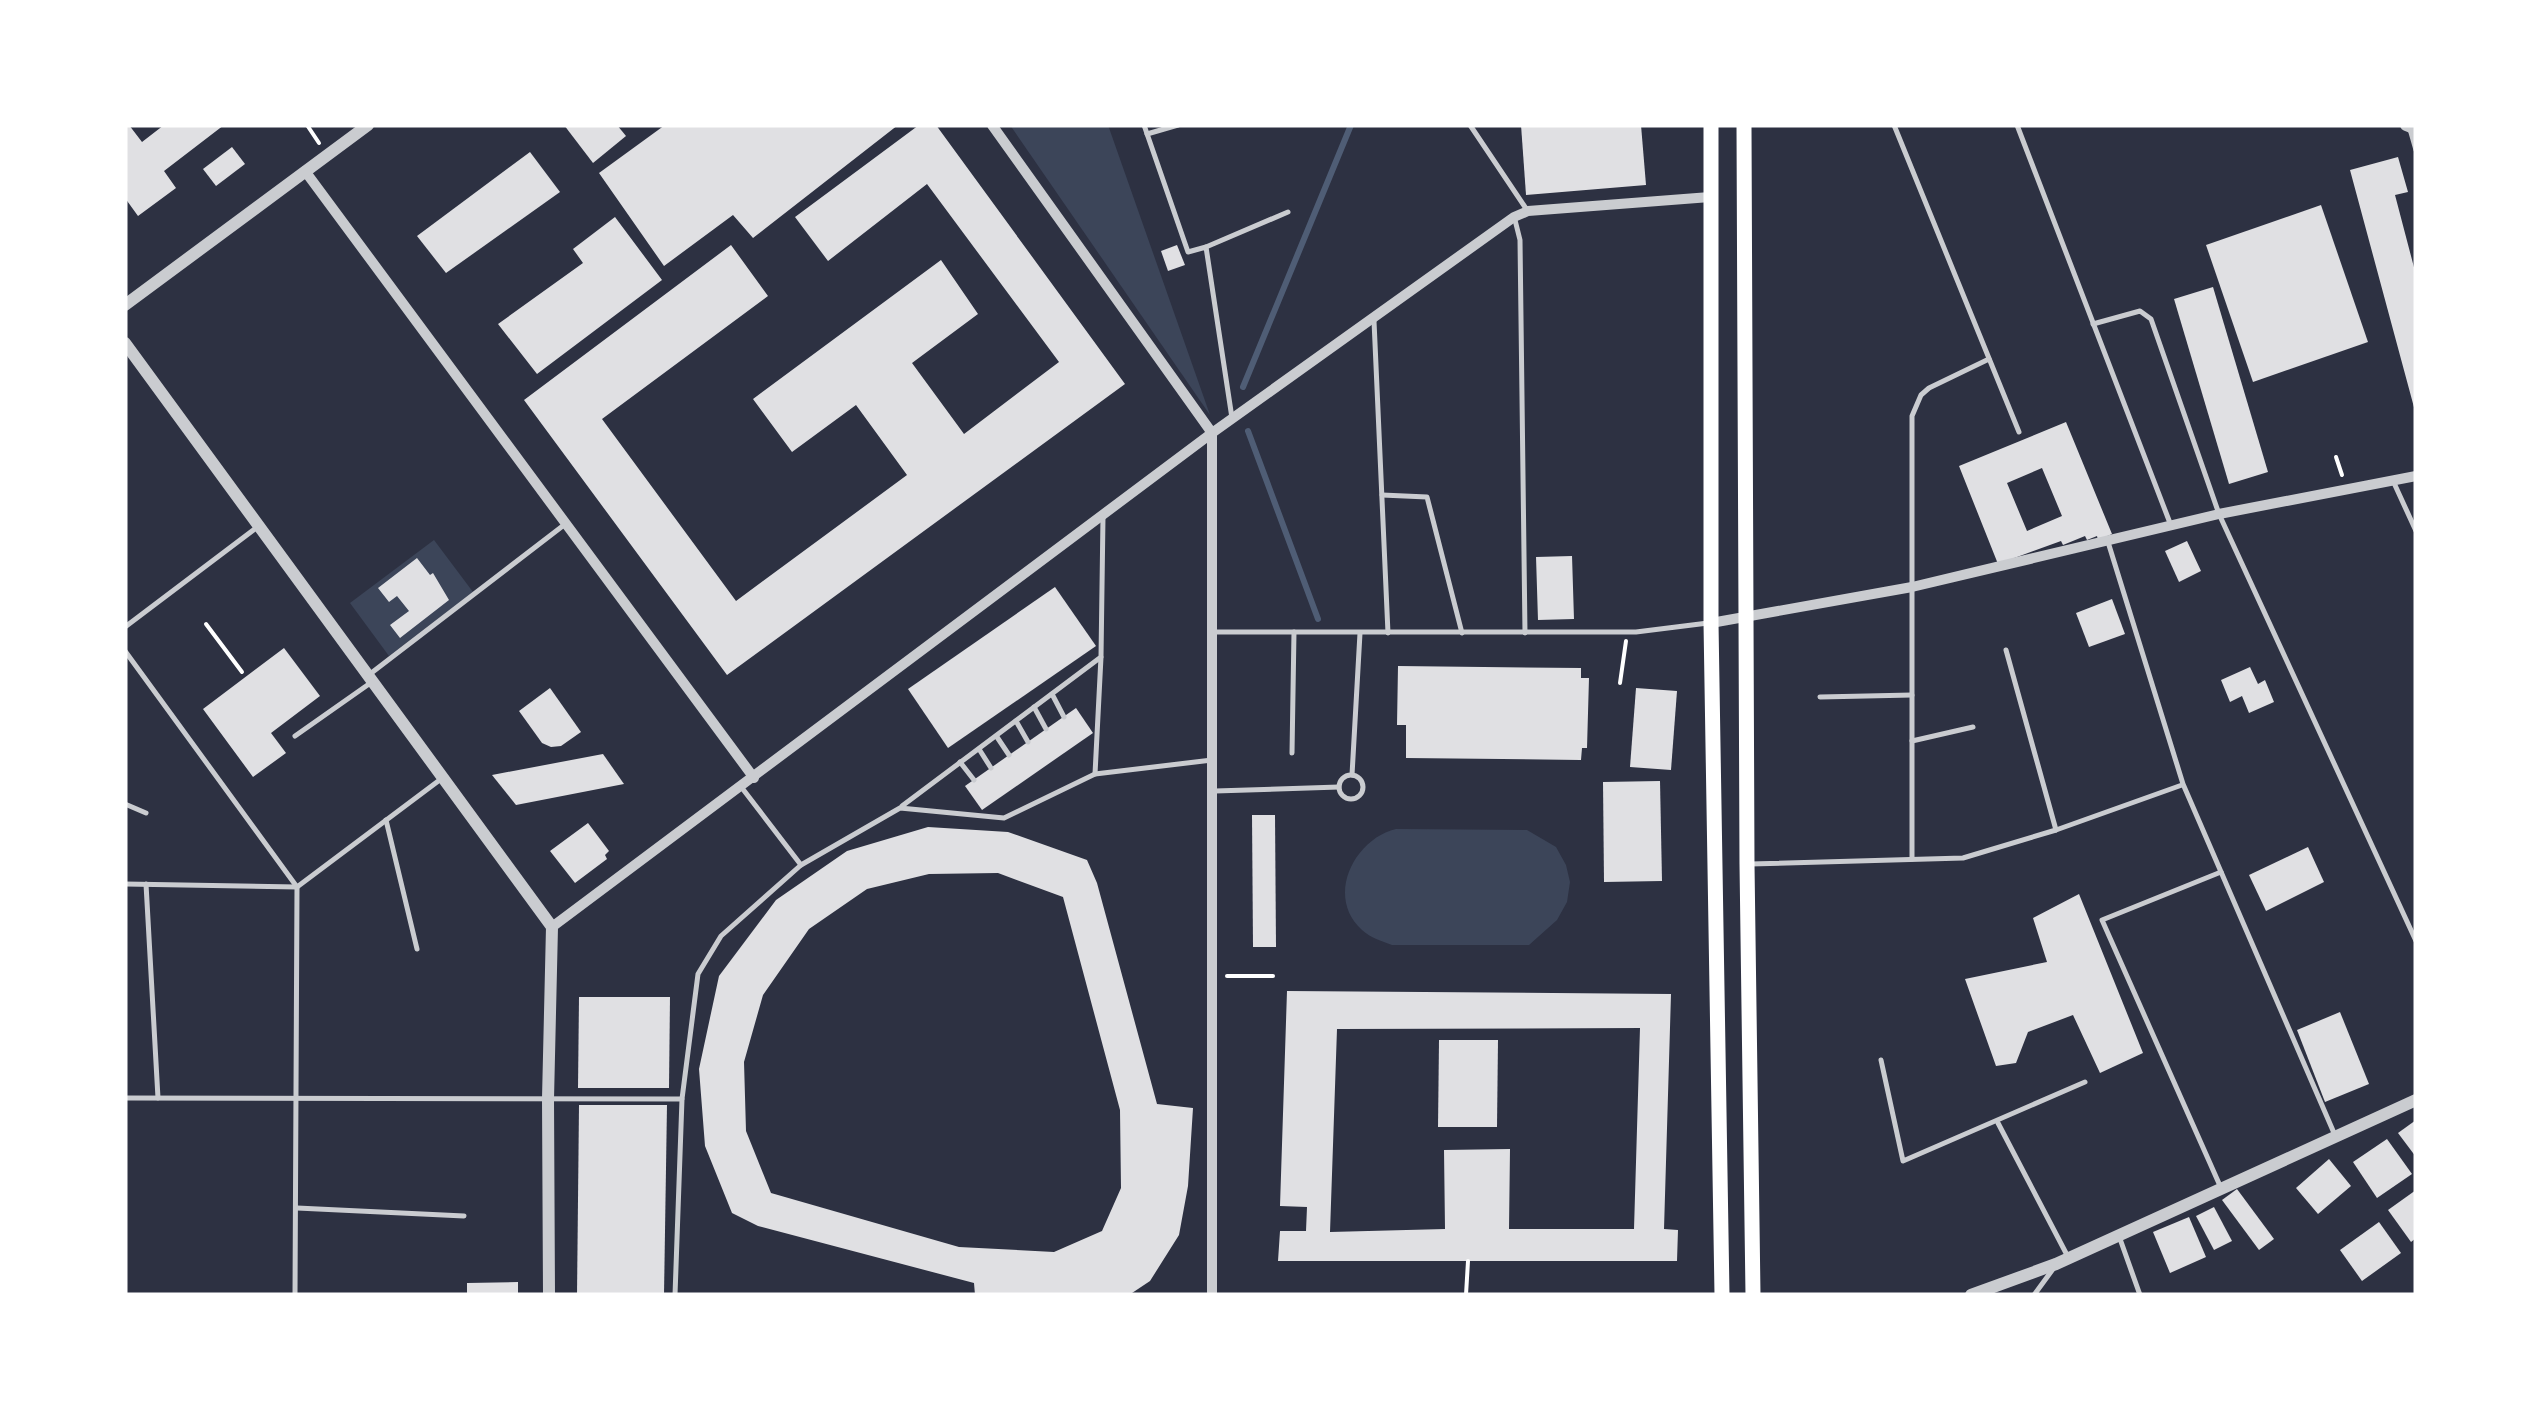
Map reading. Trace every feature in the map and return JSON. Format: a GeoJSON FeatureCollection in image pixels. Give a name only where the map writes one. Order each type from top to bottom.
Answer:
{"type":"FeatureCollection","features":[{"type":"Feature","properties":{"kind":"main road"},"geometry":{"type":"LineString","coordinates":[[1711,125],[1711,623],[1722,1295]]}},
{"type":"Feature","properties":{"kind":"main road"},"geometry":{"type":"LineString","coordinates":[[1744,125],[1753,1295]]}},
{"type":"Feature","properties":{"kind":"street"},"geometry":{"type":"LineString","coordinates":[[125,305],[368,125]]}},
{"type":"Feature","properties":{"kind":"street"},"geometry":{"type":"LineString","coordinates":[[992,125],[1212,433],[1212,1295]]}},
{"type":"Feature","properties":{"kind":"street"},"geometry":{"type":"LineString","coordinates":[[306,171],[754,778]]}},
{"type":"Feature","properties":{"kind":"street"},"geometry":{"type":"LineString","coordinates":[[552,927],[1232,418],[1514,217],[1528,211],[1710,198]]}},
{"type":"Feature","properties":{"kind":"street"},"geometry":{"type":"LineString","coordinates":[[125,343],[552,927],[548,1099],[550,1295]]}},
{"type":"Feature","properties":{"kind":"street"},"geometry":{"type":"LineString","coordinates":[[1711,623],[1912,588],[2219,514],[2416,476]]}},
{"type":"Feature","properties":{"kind":"street"},"geometry":{"type":"LineString","coordinates":[[1971,1295],[2062,1261],[2416,1100]]}},
{"type":"Feature","properties":{"kind":"lane"},"geometry":{"type":"LineString","coordinates":[[1144,125],[1188,252],[1288,212]]}},
{"type":"Feature","properties":{"kind":"lane"},"geometry":{"type":"LineString","coordinates":[[1147,134],[1178,125]]}},
{"type":"Feature","properties":{"kind":"lane"},"geometry":{"type":"LineString","coordinates":[[1470,125],[1528,211]]}},
{"type":"Feature","properties":{"kind":"lane"},"geometry":{"type":"LineString","coordinates":[[1894,125],[2018,432]]}},
{"type":"Feature","properties":{"kind":"lane"},"geometry":{"type":"LineString","coordinates":[[2017,125],[2172,526]]}},
{"type":"Feature","properties":{"kind":"lane"},"geometry":{"type":"LineString","coordinates":[[2410,127],[2416,150]]}},
{"type":"Feature","properties":{"kind":"lane"},"geometry":{"type":"LineString","coordinates":[[1514,217],[1520,240],[1525,633]]}},
{"type":"Feature","properties":{"kind":"lane"},"geometry":{"type":"LineString","coordinates":[[1206,247],[1232,418]]}},
{"type":"Feature","properties":{"kind":"lane"},"geometry":{"type":"LineString","coordinates":[[2094,324],[2140,310],[2150,318],[2219,514],[2416,941]]}},
{"type":"Feature","properties":{"kind":"lane"},"geometry":{"type":"LineString","coordinates":[[1374,318],[1388,633]]}},
{"type":"Feature","properties":{"kind":"lane"},"geometry":{"type":"LineString","coordinates":[[1912,860],[1912,416],[1921,395],[1929,388],[1988,359]]}},
{"type":"Feature","properties":{"kind":"lane"},"geometry":{"type":"LineString","coordinates":[[2393,480],[2416,532]]}},
{"type":"Feature","properties":{"kind":"lane"},"geometry":{"type":"LineString","coordinates":[[1382,495],[1427,497],[1462,633]]}},
{"type":"Feature","properties":{"kind":"lane"},"geometry":{"type":"LineString","coordinates":[[1095,774],[1103,516]]}},
{"type":"Feature","properties":{"kind":"lane"},"geometry":{"type":"LineString","coordinates":[[295,736],[567,524]]}},
{"type":"Feature","properties":{"kind":"lane"},"geometry":{"type":"LineString","coordinates":[[125,627],[258,526]]}},
{"type":"Feature","properties":{"kind":"lane"},"geometry":{"type":"LineString","coordinates":[[2107,541],[2183,784],[2336,1136]]}},
{"type":"Feature","properties":{"kind":"lane"},"geometry":{"type":"LineString","coordinates":[[1212,632],[1627,632],[1711,623]]}},
{"type":"Feature","properties":{"kind":"lane"},"geometry":{"type":"LineString","coordinates":[[1292,754],[1294,632]]}},
{"type":"Feature","properties":{"kind":"lane"},"geometry":{"type":"LineString","coordinates":[[1352,775],[1360,633]]}},
{"type":"Feature","properties":{"kind":"lane"},"geometry":{"type":"LineString","coordinates":[[2006,650],[2056,830]]}},
{"type":"Feature","properties":{"kind":"lane"},"geometry":{"type":"LineString","coordinates":[[125,651],[297,887],[296,1295]]}},
{"type":"Feature","properties":{"kind":"lane"},"geometry":{"type":"LineString","coordinates":[[675,1295],[682,1099],[698,974],[722,936],[801,865],[900,808],[1101,657]]}},
{"type":"Feature","properties":{"kind":"lane"},"geometry":{"type":"LineString","coordinates":[[1052,694],[1064,717]]}},
{"type":"Feature","properties":{"kind":"lane"},"geometry":{"type":"LineString","coordinates":[[1820,697],[1912,695]]}},
{"type":"Feature","properties":{"kind":"lane"},"geometry":{"type":"LineString","coordinates":[[1034,707],[1046,729]]}},
{"type":"Feature","properties":{"kind":"lane"},"geometry":{"type":"LineString","coordinates":[[1016,721],[1028,742]]}},
{"type":"Feature","properties":{"kind":"lane"},"geometry":{"type":"LineString","coordinates":[[1912,741],[1974,727]]}},
{"type":"Feature","properties":{"kind":"lane"},"geometry":{"type":"LineString","coordinates":[[996,736],[1009,755]]}},
{"type":"Feature","properties":{"kind":"lane"},"geometry":{"type":"LineString","coordinates":[[979,748],[991,768]]}},
{"type":"Feature","properties":{"kind":"lane"},"geometry":{"type":"LineString","coordinates":[[900,808],[1004,818],[1095,774],[1212,760]]}},
{"type":"Feature","properties":{"kind":"lane"},"geometry":{"type":"LineString","coordinates":[[960,762],[974,780]]}},
{"type":"Feature","properties":{"kind":"lane"},"geometry":{"type":"LineString","coordinates":[[1339,787],[1344,778],[1352,775]]}},
{"type":"Feature","properties":{"kind":"lane"},"geometry":{"type":"LineString","coordinates":[[1339,787],[1347,799],[1359,797],[1362,782],[1352,775]]}},
{"type":"Feature","properties":{"kind":"lane"},"geometry":{"type":"LineString","coordinates":[[125,884],[297,887],[442,779]]}},
{"type":"Feature","properties":{"kind":"lane"},"geometry":{"type":"LineString","coordinates":[[1747,864],[1963,858],[2056,830],[2183,784]]}},
{"type":"Feature","properties":{"kind":"lane"},"geometry":{"type":"LineString","coordinates":[[741,787],[801,865]]}},
{"type":"Feature","properties":{"kind":"lane"},"geometry":{"type":"LineString","coordinates":[[1212,790],[1339,787]]}},
{"type":"Feature","properties":{"kind":"lane"},"geometry":{"type":"LineString","coordinates":[[125,804],[146,813]]}},
{"type":"Feature","properties":{"kind":"lane"},"geometry":{"type":"LineString","coordinates":[[386,820],[418,949]]}},
{"type":"Feature","properties":{"kind":"lane"},"geometry":{"type":"LineString","coordinates":[[2221,872],[2102,920],[2222,1188]]}},
{"type":"Feature","properties":{"kind":"lane"},"geometry":{"type":"LineString","coordinates":[[146,884],[158,1098]]}},
{"type":"Feature","properties":{"kind":"lane"},"geometry":{"type":"LineString","coordinates":[[1880,1060],[1903,1162],[2085,1082]]}},
{"type":"Feature","properties":{"kind":"lane"},"geometry":{"type":"LineString","coordinates":[[125,1098],[682,1099]]}},
{"type":"Feature","properties":{"kind":"lane"},"geometry":{"type":"LineString","coordinates":[[1998,1122],[2062,1261],[2034,1295]]}},
{"type":"Feature","properties":{"kind":"lane"},"geometry":{"type":"LineString","coordinates":[[297,1208],[464,1216]]}},
{"type":"Feature","properties":{"kind":"lane"},"geometry":{"type":"LineString","coordinates":[[2118,1234],[2140,1295]]}},
{"type":"Feature","properties":{"kind":"path"},"geometry":{"type":"LineString","coordinates":[[307,125],[327,155]]}},
{"type":"Feature","properties":{"kind":"path"},"geometry":{"type":"LineString","coordinates":[[2336,457],[2346,490]]}},
{"type":"Feature","properties":{"kind":"path"},"geometry":{"type":"LineString","coordinates":[[206,624],[242,672]]}},
{"type":"Feature","properties":{"kind":"path"},"geometry":{"type":"LineString","coordinates":[[1620,682],[1627,632]]}},
{"type":"Feature","properties":{"kind":"path"},"geometry":{"type":"LineString","coordinates":[[1212,977],[1273,976]]}},
{"type":"Feature","properties":{"kind":"path"},"geometry":{"type":"LineString","coordinates":[[1466,1295],[1468,1261]]}},
{"type":"Feature","properties":{"kind":"shaded area"},"geometry":{"type":"Polygon","coordinates":[[[1010,125],[1108,125],[1210,415],[1010,125]]]}},
{"type":"Feature","properties":{"kind":"shaded area"},"geometry":{"type":"Polygon","coordinates":[[[434,540],[473,592],[389,656],[350,603],[434,540]]]}},
{"type":"Feature","properties":{"kind":"shaded area"},"geometry":{"type":"Polygon","coordinates":[[[1396,829],[1527,830],[1556,847],[1566,865],[1570,882],[1567,902],[1557,920],[1529,945],[1392,945],[1376,939],[1351,917],[1345,886],[1349,871],[1368,844],[1396,829]]]}},
{"type":"Feature","properties":{"kind":"building"},"geometry":{"type":"Polygon","coordinates":[[[125,125],[142,142],[164,125],[224,125],[164,171],[176,188],[138,216],[125,198],[125,125]]]}},
{"type":"Feature","properties":{"kind":"building"},"geometry":{"type":"Polygon","coordinates":[[[564,125],[617,125],[626,136],[593,163],[564,125]]]}},
{"type":"Feature","properties":{"kind":"building"},"geometry":{"type":"Polygon","coordinates":[[[665,125],[898,125],[753,238],[733,215],[664,266],[599,173],[665,125]]]}},
{"type":"Feature","properties":{"kind":"building"},"geometry":{"type":"Polygon","coordinates":[[[919,125],[936,125],[1125,384],[727,675],[524,400],[731,245],[768,296],[602,419],[736,601],[907,475],[856,405],[792,452],[753,399],[941,260],[978,314],[912,363],[964,434],[1059,362],[927,184],[828,261],[795,217],[919,125]]]}},
{"type":"Feature","properties":{"kind":"building"},"geometry":{"type":"Polygon","coordinates":[[[1521,125],[1641,125],[1646,185],[1526,195],[1521,125]]]}},
{"type":"Feature","properties":{"kind":"building"},"geometry":{"type":"Polygon","coordinates":[[[232,147],[245,164],[216,186],[203,169],[232,147]]]}},
{"type":"Feature","properties":{"kind":"building"},"geometry":{"type":"Polygon","coordinates":[[[530,152],[560,192],[446,273],[417,236],[530,152]]]}},
{"type":"Feature","properties":{"kind":"building"},"geometry":{"type":"Polygon","coordinates":[[[2398,157],[2408,192],[2395,195],[2416,275],[2415,411],[2350,170],[2398,157]]]}},
{"type":"Feature","properties":{"kind":"building"},"geometry":{"type":"Polygon","coordinates":[[[2321,205],[2368,342],[2253,382],[2206,245],[2321,205]]]}},
{"type":"Feature","properties":{"kind":"building"},"geometry":{"type":"Polygon","coordinates":[[[615,217],[662,280],[537,374],[498,324],[583,263],[573,249],[615,217]]]}},
{"type":"Feature","properties":{"kind":"building"},"geometry":{"type":"Polygon","coordinates":[[[1177,245],[1185,265],[1168,271],[1161,251],[1177,245]]]}},
{"type":"Feature","properties":{"kind":"building"},"geometry":{"type":"Polygon","coordinates":[[[2213,287],[2268,472],[2229,484],[2174,299],[2213,287]]]}},
{"type":"Feature","properties":{"kind":"building"},"geometry":{"type":"Polygon","coordinates":[[[2066,422],[2112,534],[2098,540],[2097,536],[2087,540],[2085,536],[2063,545],[2061,541],[1998,564],[1959,466],[2066,422]],[[2042,468],[2007,483],[2027,531],[2062,516],[2042,468]]]}},
{"type":"Feature","properties":{"kind":"building"},"geometry":{"type":"Polygon","coordinates":[[[2187,541],[2201,571],[2179,582],[2165,551],[2187,541]]]}},
{"type":"Feature","properties":{"kind":"building"},"geometry":{"type":"Polygon","coordinates":[[[1572,556],[1574,619],[1538,620],[1536,557],[1572,556]]]}},
{"type":"Feature","properties":{"kind":"building"},"geometry":{"type":"Polygon","coordinates":[[[417,558],[430,575],[433,573],[449,600],[400,638],[390,625],[409,611],[397,596],[389,602],[378,588],[417,558]]]}},
{"type":"Feature","properties":{"kind":"building"},"geometry":{"type":"Polygon","coordinates":[[[1055,587],[1096,646],[948,748],[908,689],[1055,587]]]}},
{"type":"Feature","properties":{"kind":"building"},"geometry":{"type":"Polygon","coordinates":[[[2112,599],[2125,634],[2089,647],[2076,613],[2112,599]]]}},
{"type":"Feature","properties":{"kind":"building"},"geometry":{"type":"Polygon","coordinates":[[[284,648],[320,696],[271,733],[286,753],[253,777],[203,709],[284,648]]]}},
{"type":"Feature","properties":{"kind":"building"},"geometry":{"type":"Polygon","coordinates":[[[1398,666],[1581,668],[1581,678],[1589,678],[1587,748],[1582,748],[1581,760],[1406,758],[1406,725],[1397,725],[1398,666]]]}},
{"type":"Feature","properties":{"kind":"building"},"geometry":{"type":"Polygon","coordinates":[[[2250,667],[2258,684],[2265,680],[2274,702],[2249,713],[2242,696],[2230,702],[2221,680],[2250,667]]]}},
{"type":"Feature","properties":{"kind":"building"},"geometry":{"type":"Polygon","coordinates":[[[550,688],[581,732],[561,746],[542,743],[519,711],[550,688]]]}},
{"type":"Feature","properties":{"kind":"building"},"geometry":{"type":"Polygon","coordinates":[[[1636,688],[1677,691],[1671,770],[1630,767],[1636,688]]]}},
{"type":"Feature","properties":{"kind":"building"},"geometry":{"type":"Polygon","coordinates":[[[1076,708],[1093,733],[982,810],[965,786],[1076,708]]]}},
{"type":"Feature","properties":{"kind":"building"},"geometry":{"type":"Polygon","coordinates":[[[603,754],[624,784],[516,805],[492,775],[603,754]]]}},
{"type":"Feature","properties":{"kind":"building"},"geometry":{"type":"Polygon","coordinates":[[[1660,781],[1662,881],[1604,882],[1603,782],[1660,781]]]}},
{"type":"Feature","properties":{"kind":"building"},"geometry":{"type":"Polygon","coordinates":[[[1252,815],[1275,815],[1276,947],[1253,947],[1252,815]]]}},
{"type":"Feature","properties":{"kind":"building"},"geometry":{"type":"Polygon","coordinates":[[[588,823],[609,851],[607,859],[575,883],[550,851],[588,823]]]}},
{"type":"Feature","properties":{"kind":"building"},"geometry":{"type":"Polygon","coordinates":[[[928,827],[1008,832],[1087,860],[1097,883],[1157,1104],[1193,1108],[1188,1186],[1179,1235],[1150,1281],[1129,1295],[975,1295],[974,1283],[758,1226],[732,1213],[705,1146],[699,1069],[719,976],[776,900],[847,851],[928,827]],[[998,873],[929,874],[867,889],[809,929],[763,995],[744,1062],[746,1131],[771,1193],[959,1247],[1054,1252],[1102,1231],[1121,1188],[1120,1110],[1063,897],[998,873]]]}},
{"type":"Feature","properties":{"kind":"building"},"geometry":{"type":"Polygon","coordinates":[[[2308,847],[2324,882],[2266,911],[2249,875],[2308,847]]]}},
{"type":"Feature","properties":{"kind":"building"},"geometry":{"type":"Polygon","coordinates":[[[2079,894],[2143,1053],[2100,1073],[2073,1015],[2028,1032],[2016,1063],[1996,1066],[1965,979],[2047,962],[2033,918],[2079,894]]]}},
{"type":"Feature","properties":{"kind":"building"},"geometry":{"type":"Polygon","coordinates":[[[1287,991],[1671,994],[1664,1229],[1678,1230],[1677,1261],[1278,1261],[1280,1231],[1306,1231],[1307,1207],[1280,1206],[1287,991]],[[1640,1028],[1337,1029],[1330,1232],[1445,1229],[1444,1150],[1510,1149],[1509,1229],[1634,1229],[1640,1028]]]}},
{"type":"Feature","properties":{"kind":"building"},"geometry":{"type":"Polygon","coordinates":[[[579,997],[670,997],[669,1088],[578,1088],[579,997]]]}},
{"type":"Feature","properties":{"kind":"building"},"geometry":{"type":"Polygon","coordinates":[[[2340,1012],[2369,1084],[2325,1102],[2297,1030],[2340,1012]]]}},
{"type":"Feature","properties":{"kind":"building"},"geometry":{"type":"Polygon","coordinates":[[[1439,1040],[1498,1040],[1497,1127],[1438,1127],[1439,1040]]]}},
{"type":"Feature","properties":{"kind":"building"},"geometry":{"type":"Polygon","coordinates":[[[579,1105],[667,1105],[664,1295],[577,1295],[579,1105]]]}},
{"type":"Feature","properties":{"kind":"building"},"geometry":{"type":"Polygon","coordinates":[[[2416,1120],[2416,1157],[2398,1133],[2416,1120]]]}},
{"type":"Feature","properties":{"kind":"building"},"geometry":{"type":"Polygon","coordinates":[[[2387,1139],[2412,1174],[2377,1198],[2353,1162],[2387,1139]]]}},
{"type":"Feature","properties":{"kind":"building"},"geometry":{"type":"Polygon","coordinates":[[[2329,1159],[2351,1186],[2318,1214],[2296,1188],[2329,1159]]]}},
{"type":"Feature","properties":{"kind":"building"},"geometry":{"type":"Polygon","coordinates":[[[2237,1189],[2274,1239],[2259,1250],[2222,1200],[2237,1189]]]}},
{"type":"Feature","properties":{"kind":"building"},"geometry":{"type":"Polygon","coordinates":[[[2416,1190],[2416,1238],[2411,1242],[2388,1210],[2416,1190]]]}},
{"type":"Feature","properties":{"kind":"building"},"geometry":{"type":"Polygon","coordinates":[[[2214,1207],[2232,1241],[2214,1250],[2196,1216],[2214,1207]]]}},
{"type":"Feature","properties":{"kind":"building"},"geometry":{"type":"Polygon","coordinates":[[[2189,1217],[2206,1257],[2170,1273],[2153,1232],[2189,1217]]]}},
{"type":"Feature","properties":{"kind":"building"},"geometry":{"type":"Polygon","coordinates":[[[2379,1222],[2401,1253],[2362,1281],[2340,1250],[2379,1222]]]}},
{"type":"Feature","properties":{"kind":"building"},"geometry":{"type":"Polygon","coordinates":[[[518,1282],[518,1295],[467,1295],[467,1283],[518,1282]]]}},
{"type":"Feature","properties":{"kind":"waterway"},"geometry":{"type":"LineString","coordinates":[[1243,387],[1351,125]]}},
{"type":"Feature","properties":{"kind":"waterway"},"geometry":{"type":"LineString","coordinates":[[1248,431],[1318,619]]}}]}
